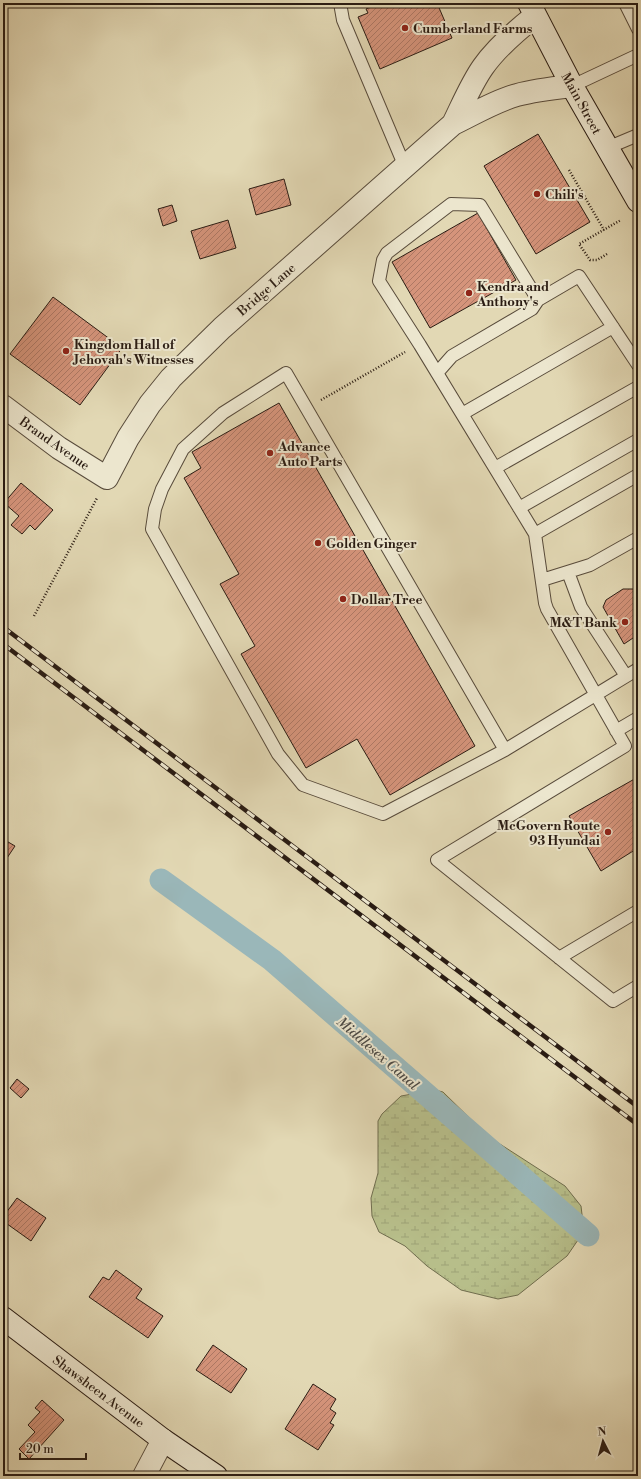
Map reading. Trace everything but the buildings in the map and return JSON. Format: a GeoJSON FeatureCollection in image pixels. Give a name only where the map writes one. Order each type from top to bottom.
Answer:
{"type":"FeatureCollection","features":[{"type":"Feature","properties":{"kind":"street","name":"Bridge Lane"},"geometry":{"type":"LineString","coordinates":[[453,124],[482,68],[532,9]]}},
{"type":"Feature","properties":{"kind":"street","name":"Main Street"},"geometry":{"type":"LineString","coordinates":[[532,9],[572,86],[638,201]]}},
{"type":"Feature","properties":{"kind":"street","name":"Bridge Lane"},"geometry":{"type":"LineString","coordinates":[[107,478],[128,438],[150,404],[171,378],[222,328],[453,124],[486,107],[515,96],[538,90],[572,86]]}},
{"type":"Feature","properties":{"kind":"street","name":"Brand Avenue"},"geometry":{"type":"LineString","coordinates":[[3,406],[59,448],[107,478]]}},
{"type":"Feature","properties":{"kind":"street","name":"Shawsheen Avenue"},"geometry":{"type":"LineString","coordinates":[[3,1318],[163,1440],[216,1476]]}},
{"type":"Feature","properties":{"kind":"street"},"geometry":{"type":"LineString","coordinates":[[144,1476],[163,1440]]}},
{"type":"Feature","properties":{"kind":"lane"},"geometry":{"type":"LineString","coordinates":[[340,3],[343,20],[405,167]]}},
{"type":"Feature","properties":{"kind":"lane"},"geometry":{"type":"LineString","coordinates":[[625,3],[638,29]]}},
{"type":"Feature","properties":{"kind":"lane"},"geometry":{"type":"LineString","coordinates":[[572,86],[638,55]]}},
{"type":"Feature","properties":{"kind":"lane"},"geometry":{"type":"LineString","coordinates":[[607,148],[638,135]]}},
{"type":"Feature","properties":{"kind":"lane"},"geometry":{"type":"LineString","coordinates":[[538,300],[480,205],[451,204],[388,253],[383,260],[379,281],[535,534],[547,609],[625,746],[437,860],[613,1000],[638,986]]}},
{"type":"Feature","properties":{"kind":"lane"},"geometry":{"type":"LineString","coordinates":[[437,373],[452,356],[532,309],[538,300],[579,276],[638,365]]}},
{"type":"Feature","properties":{"kind":"lane"},"geometry":{"type":"LineString","coordinates":[[462,414],[613,327]]}},
{"type":"Feature","properties":{"kind":"lane"},"geometry":{"type":"LineString","coordinates":[[505,750],[286,373],[223,413],[183,449],[162,489],[152,529],[278,754],[303,785],[382,814],[505,750],[638,669]]}},
{"type":"Feature","properties":{"kind":"lane"},"geometry":{"type":"LineString","coordinates":[[495,468],[638,387]]}},
{"type":"Feature","properties":{"kind":"lane"},"geometry":{"type":"LineString","coordinates":[[519,508],[638,440]]}},
{"type":"Feature","properties":{"kind":"lane"},"geometry":{"type":"LineString","coordinates":[[535,534],[638,475]]}},
{"type":"Feature","properties":{"kind":"lane"},"geometry":{"type":"LineString","coordinates":[[542,580],[590,565],[638,538]]}},
{"type":"Feature","properties":{"kind":"lane"},"geometry":{"type":"LineString","coordinates":[[568,572],[580,607],[626,676]]}},
{"type":"Feature","properties":{"kind":"lane"},"geometry":{"type":"LineString","coordinates":[[616,731],[638,718]]}},
{"type":"Feature","properties":{"kind":"lane"},"geometry":{"type":"LineString","coordinates":[[559,958],[638,911]]}},
{"type":"Feature","properties":{"kind":"path"},"geometry":{"type":"LineString","coordinates":[[569,170],[604,230]]}},
{"type":"Feature","properties":{"kind":"path"},"geometry":{"type":"LineString","coordinates":[[607,254],[597,260],[590,260],[579,244],[621,220]]}},
{"type":"Feature","properties":{"kind":"path"},"geometry":{"type":"LineString","coordinates":[[319,401],[406,351]]}},
{"type":"Feature","properties":{"kind":"path"},"geometry":{"type":"LineString","coordinates":[[34,616],[107,478]]}},
{"type":"Feature","properties":{"kind":"green space"},"geometry":{"type":"Polygon","coordinates":[[[435,1090],[443,1092],[489,1137],[565,1186],[581,1206],[583,1223],[578,1240],[567,1256],[518,1295],[498,1299],[461,1290],[427,1266],[405,1246],[379,1232],[372,1216],[371,1198],[378,1173],[378,1121],[382,1114],[401,1096],[435,1090]]]}},
{"type":"Feature","properties":{"kind":"waterway","name":"Middlesex Canal"},"geometry":{"type":"LineString","coordinates":[[161,880],[272,960],[588,1235]]}},
{"type":"Feature","properties":{"kind":"railway"},"geometry":{"type":"LineString","coordinates":[[3,627],[638,1107]]}},
{"type":"Feature","properties":{"kind":"railway"},"geometry":{"type":"LineString","coordinates":[[3,644],[638,1125]]}},
{"type":"Feature","properties":{"kind":"place","name":"Cumberland Farms"},"geometry":{"type":"Point","coordinates":[405,28]}},
{"type":"Feature","properties":{"kind":"place","name":"Chili's"},"geometry":{"type":"Point","coordinates":[537,194]}},
{"type":"Feature","properties":{"kind":"place","name":"Kendra and Anthony's"},"geometry":{"type":"Point","coordinates":[469,293]}},
{"type":"Feature","properties":{"kind":"place","name":"Kingdom Hall of Jehovah's Witnesses"},"geometry":{"type":"Point","coordinates":[66,351]}},
{"type":"Feature","properties":{"kind":"place","name":"Advance Auto Parts"},"geometry":{"type":"Point","coordinates":[270,453]}},
{"type":"Feature","properties":{"kind":"place","name":"Golden Ginger"},"geometry":{"type":"Point","coordinates":[318,543]}},
{"type":"Feature","properties":{"kind":"place","name":"Dollar Tree"},"geometry":{"type":"Point","coordinates":[343,599]}},
{"type":"Feature","properties":{"kind":"place","name":"M&T Bank"},"geometry":{"type":"Point","coordinates":[625,622]}},
{"type":"Feature","properties":{"kind":"place","name":"McGovern Route 93 Hyundai"},"geometry":{"type":"Point","coordinates":[608,832]}}]}
